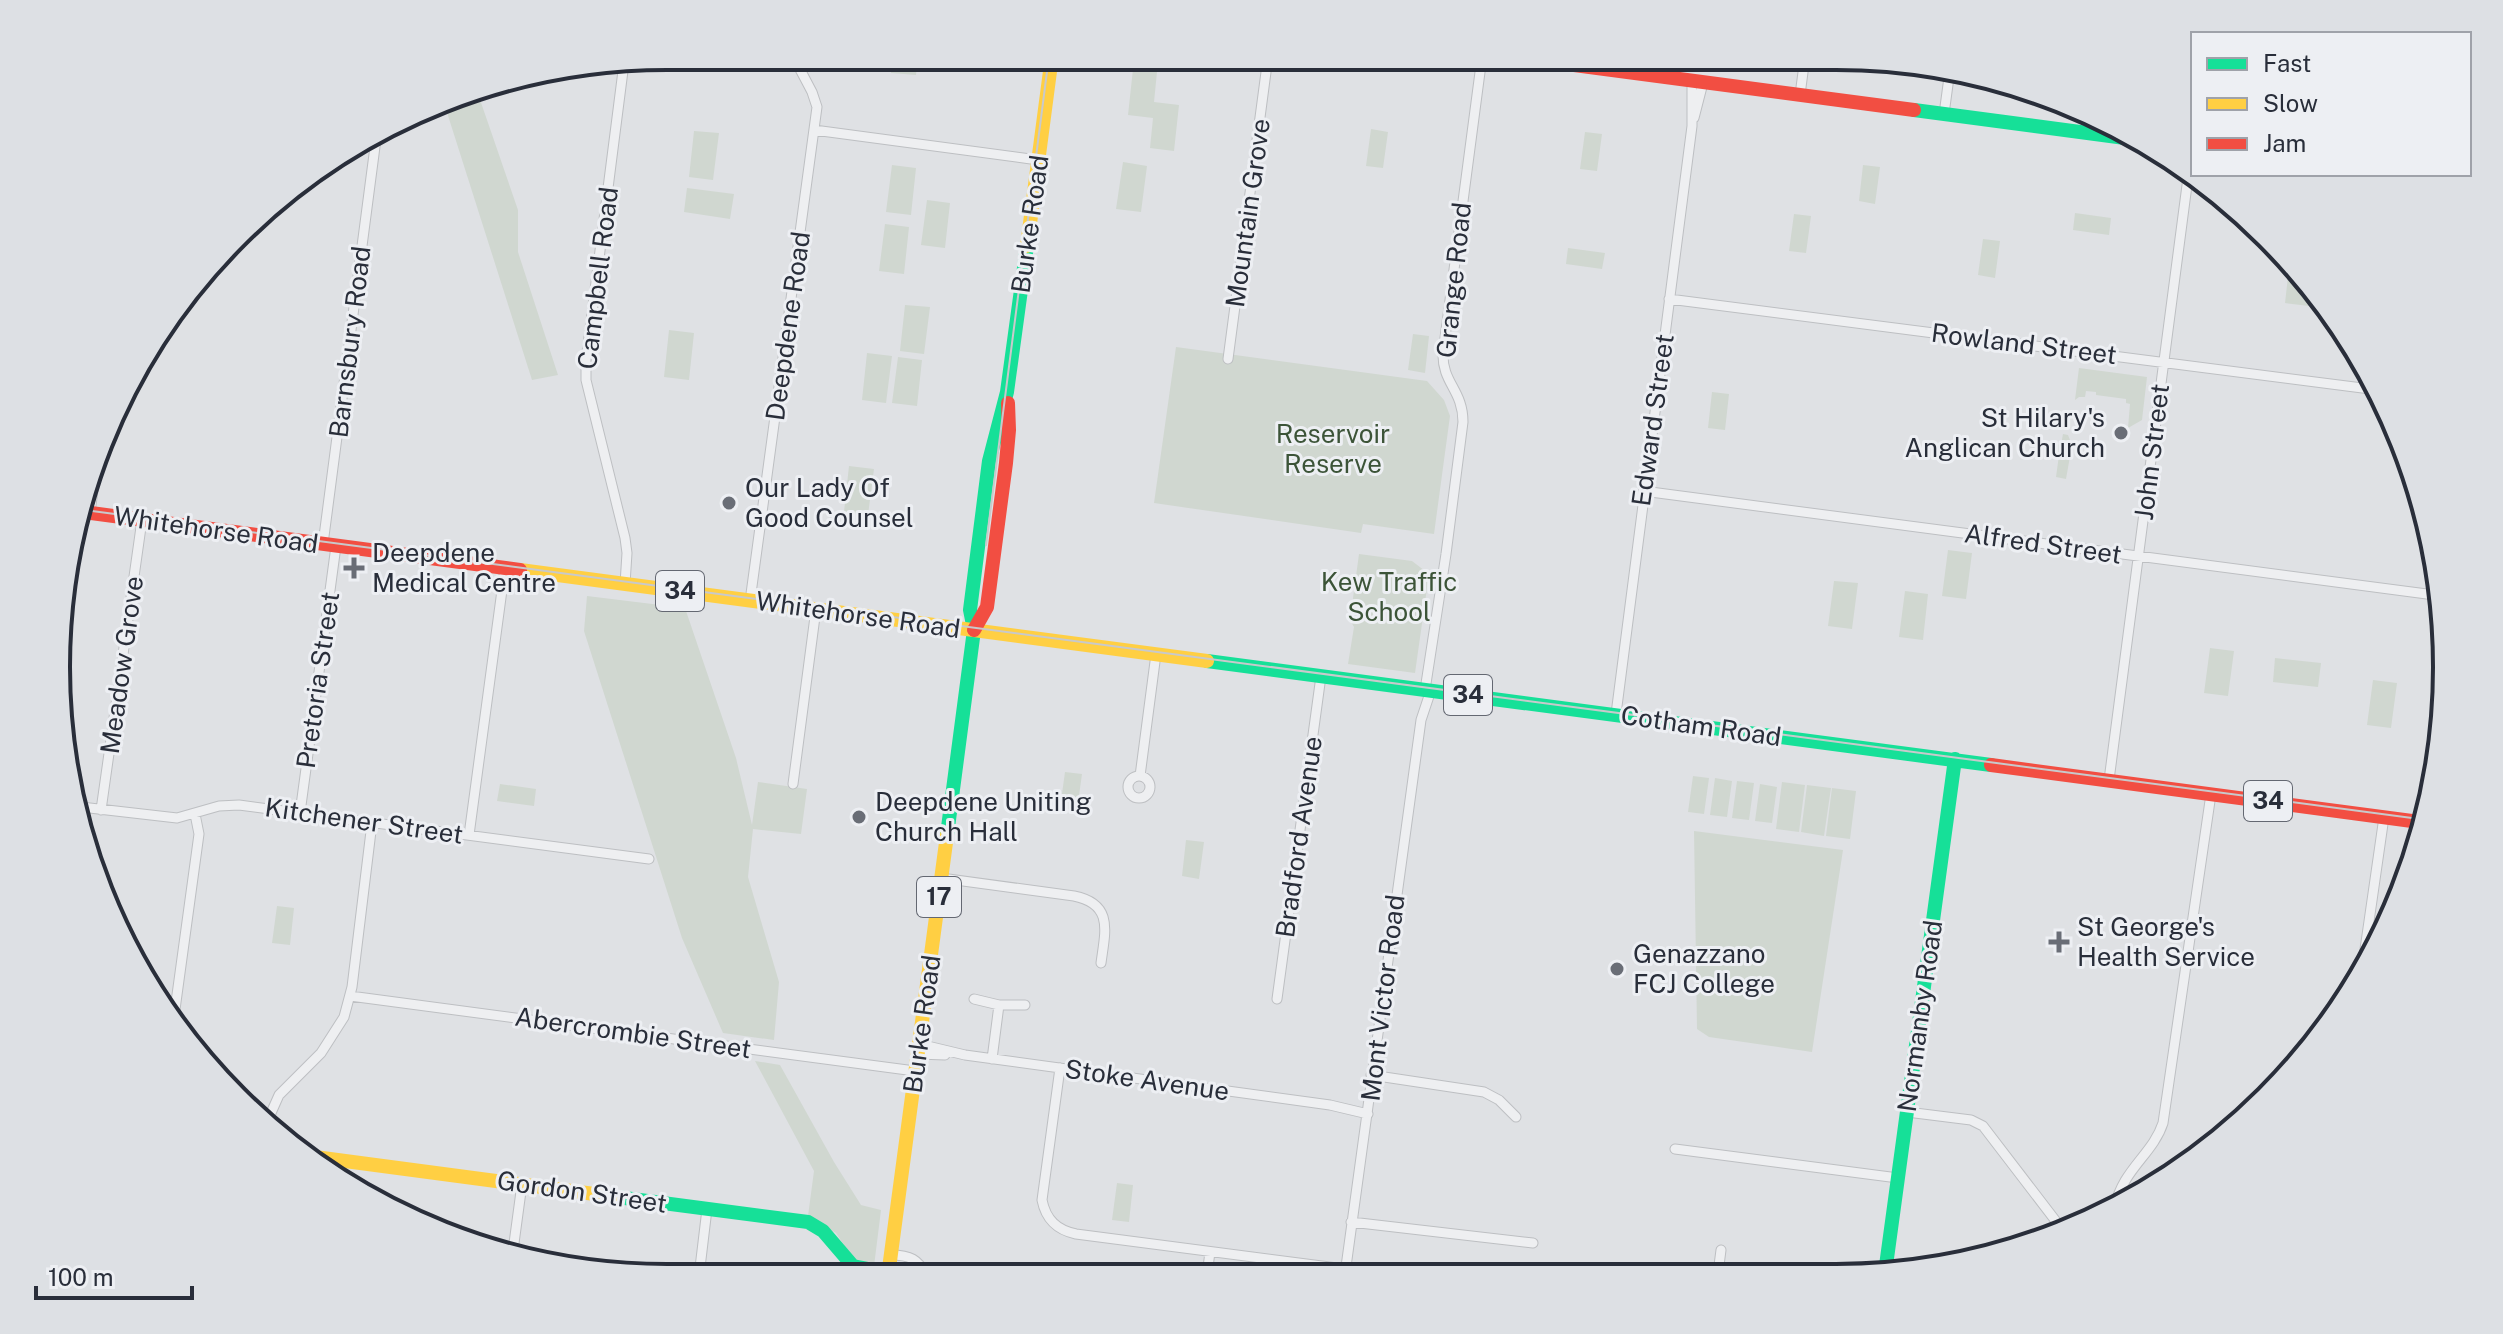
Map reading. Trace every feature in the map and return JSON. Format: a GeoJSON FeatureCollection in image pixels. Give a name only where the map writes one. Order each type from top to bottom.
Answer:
{"type":"FeatureCollection","features":[{"type":"Feature","properties":{"kind":"main road","name":"Burke Road"},"geometry":{"type":"LineString","coordinates":[[890,1264],[974,630],[970,610],[989,461],[1007,392],[1050,70]]}},
{"type":"Feature","properties":{"kind":"main road"},"geometry":{"type":"LineString","coordinates":[[1641,70],[1697,82],[2107,136]]}},
{"type":"Feature","properties":{"kind":"main road","name":"Whitehorse Road"},"geometry":{"type":"LineString","coordinates":[[90,513],[974,630]]}},
{"type":"Feature","properties":{"kind":"main road","name":"Cotham Road"},"geometry":{"type":"LineString","coordinates":[[974,630],[2413,821]]}},
{"type":"Feature","properties":{"kind":"main road","name":"Normanby Road"},"geometry":{"type":"LineString","coordinates":[[1887,1262],[1955,759]]}},
{"type":"Feature","properties":{"kind":"main road","name":"Gordon Street"},"geometry":{"type":"LineString","coordinates":[[339,1165],[522,1184],[808,1222],[823,1231],[851,1264]]}},
{"type":"Feature","properties":{"kind":"main road","name":"Gordon Street"},"geometry":{"type":"LineString","coordinates":[[836,1249],[843,1264]]}},
{"type":"Feature","properties":{"kind":"street","name":"Deepdene Road"},"geometry":{"type":"LineString","coordinates":[[750,601],[817,107],[800,70]]}},
{"type":"Feature","properties":{"kind":"street","name":"Mountain Grove"},"geometry":{"type":"LineString","coordinates":[[1228,359],[1268,70]]}},
{"type":"Feature","properties":{"kind":"street","name":"Grange Road"},"geometry":{"type":"LineString","coordinates":[[1425,690],[1463,422],[1461,401],[1444,370],[1443,353],[1480,70]]}},
{"type":"Feature","properties":{"kind":"street"},"geometry":{"type":"LineString","coordinates":[[1800,95],[1803,70]]}},
{"type":"Feature","properties":{"kind":"street","name":"Campbell Road"},"geometry":{"type":"LineString","coordinates":[[623,72],[586,380],[625,538],[625,584]]}},
{"type":"Feature","properties":{"kind":"street"},"geometry":{"type":"LineString","coordinates":[[1944,114],[1949,80]]}},
{"type":"Feature","properties":{"kind":"street","name":"Edward Street"},"geometry":{"type":"LineString","coordinates":[[1616,714],[1697,82]]}},
{"type":"Feature","properties":{"kind":"street"},"geometry":{"type":"LineString","coordinates":[[814,130],[1038,160]]}},
{"type":"Feature","properties":{"kind":"street","name":"Barnsbury Road"},"geometry":{"type":"LineString","coordinates":[[330,545],[375,146]]}},
{"type":"Feature","properties":{"kind":"street","name":"John Street"},"geometry":{"type":"LineString","coordinates":[[2109,780],[2187,185]]}},
{"type":"Feature","properties":{"kind":"street","name":"Rowland Street"},"geometry":{"type":"LineString","coordinates":[[1669,299],[2363,388]]}},
{"type":"Feature","properties":{"kind":"street","name":"Alfred Street"},"geometry":{"type":"LineString","coordinates":[[1643,491],[2429,594]]}},
{"type":"Feature","properties":{"kind":"street","name":"Meadow Grove"},"geometry":{"type":"LineString","coordinates":[[101,810],[142,520]]}},
{"type":"Feature","properties":{"kind":"street","name":"Pretoria Street"},"geometry":{"type":"LineString","coordinates":[[300,813],[330,545]]}},
{"type":"Feature","properties":{"kind":"street"},"geometry":{"type":"LineString","coordinates":[[469,835],[505,568]]}},
{"type":"Feature","properties":{"kind":"street"},"geometry":{"type":"LineString","coordinates":[[793,784],[816,609]]}},
{"type":"Feature","properties":{"kind":"street"},"geometry":{"type":"LineString","coordinates":[[1140,776],[1156,654]]}},
{"type":"Feature","properties":{"kind":"street","name":"Bradford Avenue"},"geometry":{"type":"LineString","coordinates":[[1277,999],[1321,676]]}},
{"type":"Feature","properties":{"kind":"street","name":"Mont Victor Road"},"geometry":{"type":"LineString","coordinates":[[1346,1264],[1425,690]]}},
{"type":"Feature","properties":{"kind":"street"},"geometry":{"type":"LineString","coordinates":[[2121,1191],[2163,1123],[2211,794]]}},
{"type":"Feature","properties":{"kind":"street","name":"Kitchener Street"},"geometry":{"type":"LineString","coordinates":[[87,808],[169,818],[229,805],[649,859]]}},
{"type":"Feature","properties":{"kind":"street"},"geometry":{"type":"LineString","coordinates":[[176,1005],[199,834],[195,814]]}},
{"type":"Feature","properties":{"kind":"street"},"geometry":{"type":"LineString","coordinates":[[2366,940],[2384,817]]}},
{"type":"Feature","properties":{"kind":"street"},"geometry":{"type":"LineString","coordinates":[[271,1114],[279,1095],[329,1043],[344,1017],[350,996],[372,823]]}},
{"type":"Feature","properties":{"kind":"street"},"geometry":{"type":"LineString","coordinates":[[941,878],[1091,901],[1101,911],[1105,922],[1101,963]]}},
{"type":"Feature","properties":{"kind":"street","name":"Abercrombie Street"},"geometry":{"type":"LineString","coordinates":[[350,996],[915,1071]]}},
{"type":"Feature","properties":{"kind":"street"},"geometry":{"type":"LineString","coordinates":[[974,999],[999,1005],[1025,1005]]}},
{"type":"Feature","properties":{"kind":"street"},"geometry":{"type":"LineString","coordinates":[[992,1059],[999,1005]]}},
{"type":"Feature","properties":{"kind":"street","name":"Stoke Avenue"},"geometry":{"type":"LineString","coordinates":[[918,1049],[1368,1109]]}},
{"type":"Feature","properties":{"kind":"street"},"geometry":{"type":"LineString","coordinates":[[1060,1068],[1043,1193],[1043,1207],[1057,1227],[1069,1232],[1291,1264]]}},
{"type":"Feature","properties":{"kind":"street"},"geometry":{"type":"LineString","coordinates":[[1371,1075],[1484,1092],[1499,1100],[1516,1117]]}},
{"type":"Feature","properties":{"kind":"street"},"geometry":{"type":"LineString","coordinates":[[1907,1112],[1979,1123],[2056,1222]]}},
{"type":"Feature","properties":{"kind":"street"},"geometry":{"type":"LineString","coordinates":[[1675,1149],[1898,1178]]}},
{"type":"Feature","properties":{"kind":"street"},"geometry":{"type":"LineString","coordinates":[[514,1244],[522,1184]]}},
{"type":"Feature","properties":{"kind":"street"},"geometry":{"type":"LineString","coordinates":[[700,1264],[707,1209]]}},
{"type":"Feature","properties":{"kind":"street"},"geometry":{"type":"LineString","coordinates":[[1351,1222],[1533,1243]]}},
{"type":"Feature","properties":{"kind":"street"},"geometry":{"type":"LineString","coordinates":[[1719,1264],[1721,1250]]}},
{"type":"Feature","properties":{"kind":"street"},"geometry":{"type":"LineString","coordinates":[[1208,1264],[1210,1252]]}},
{"type":"Feature","properties":{"kind":"street"},"geometry":{"type":"LineString","coordinates":[[891,1255],[910,1256],[921,1264]]}},
{"type":"Feature","properties":{"kind":"green space"},"geometry":{"type":"Polygon","coordinates":[[[891,70],[917,70],[916,75],[891,73],[891,70]]]}},
{"type":"Feature","properties":{"kind":"green space"},"geometry":{"type":"Polygon","coordinates":[[[1133,70],[1157,72],[1154,102],[1179,105],[1174,151],[1150,148],[1153,118],[1128,115],[1133,70]]]}},
{"type":"Feature","properties":{"kind":"green space"},"geometry":{"type":"Polygon","coordinates":[[[480,100],[518,210],[518,252],[558,375],[532,380],[447,112],[480,100]]]}},
{"type":"Feature","properties":{"kind":"green space"},"geometry":{"type":"Polygon","coordinates":[[[1371,129],[1388,132],[1383,168],[1366,166],[1371,129]]]}},
{"type":"Feature","properties":{"kind":"green space"},"geometry":{"type":"Polygon","coordinates":[[[694,131],[719,133],[713,180],[689,177],[694,131]]]}},
{"type":"Feature","properties":{"kind":"green space"},"geometry":{"type":"Polygon","coordinates":[[[1585,132],[1602,134],[1597,171],[1580,169],[1585,132]]]}},
{"type":"Feature","properties":{"kind":"green space"},"geometry":{"type":"Polygon","coordinates":[[[1123,162],[1147,166],[1141,212],[1116,209],[1123,162]]]}},
{"type":"Feature","properties":{"kind":"green space"},"geometry":{"type":"Polygon","coordinates":[[[892,165],[916,168],[911,215],[886,212],[892,165]]]}},
{"type":"Feature","properties":{"kind":"green space"},"geometry":{"type":"Polygon","coordinates":[[[1863,165],[1880,167],[1875,204],[1859,201],[1863,165]]]}},
{"type":"Feature","properties":{"kind":"green space"},"geometry":{"type":"Polygon","coordinates":[[[687,188],[734,194],[730,219],[684,212],[687,188]]]}},
{"type":"Feature","properties":{"kind":"green space"},"geometry":{"type":"Polygon","coordinates":[[[927,200],[950,203],[945,248],[921,245],[927,200]]]}},
{"type":"Feature","properties":{"kind":"green space"},"geometry":{"type":"Polygon","coordinates":[[[2075,213],[2111,218],[2109,235],[2073,230],[2075,213]]]}},
{"type":"Feature","properties":{"kind":"green space"},"geometry":{"type":"Polygon","coordinates":[[[1794,214],[1811,216],[1806,253],[1789,251],[1794,214]]]}},
{"type":"Feature","properties":{"kind":"green space"},"geometry":{"type":"Polygon","coordinates":[[[885,224],[909,227],[904,274],[879,271],[885,224]]]}},
{"type":"Feature","properties":{"kind":"green space"},"geometry":{"type":"Polygon","coordinates":[[[1983,239],[2000,241],[1995,278],[1978,275],[1983,239]]]}},
{"type":"Feature","properties":{"kind":"green space"},"geometry":{"type":"Polygon","coordinates":[[[1568,248],[1605,253],[1602,269],[1566,264],[1568,248]]]}},
{"type":"Feature","properties":{"kind":"green space"},"geometry":{"type":"Polygon","coordinates":[[[2288,277],[2309,306],[2285,303],[2288,277]]]}},
{"type":"Feature","properties":{"kind":"green space"},"geometry":{"type":"Polygon","coordinates":[[[905,305],[930,307],[924,354],[900,351],[905,305]]]}},
{"type":"Feature","properties":{"kind":"green space"},"geometry":{"type":"Polygon","coordinates":[[[669,330],[694,333],[689,380],[664,377],[669,330]]]}},
{"type":"Feature","properties":{"kind":"green space"},"geometry":{"type":"Polygon","coordinates":[[[1413,334],[1429,336],[1425,373],[1408,370],[1413,334]]]}},
{"type":"Feature","properties":{"kind":"green space","name":"Reservoir Reserve"},"geometry":{"type":"Polygon","coordinates":[[[1176,347],[1427,381],[1444,400],[1450,416],[1434,534],[1363,524],[1361,533],[1154,503],[1176,347]]]}},
{"type":"Feature","properties":{"kind":"green space"},"geometry":{"type":"Polygon","coordinates":[[[867,353],[892,356],[886,403],[862,400],[867,353]]]}},
{"type":"Feature","properties":{"kind":"green space"},"geometry":{"type":"Polygon","coordinates":[[[898,357],[922,360],[917,406],[892,403],[898,357]]]}},
{"type":"Feature","properties":{"kind":"green space"},"geometry":{"type":"Polygon","coordinates":[[[2079,368],[2147,377],[2142,420],[2128,428],[2130,404],[2126,403],[2126,399],[2086,391],[2085,397],[2075,400],[2079,368]]]}},
{"type":"Feature","properties":{"kind":"green space"},"geometry":{"type":"Polygon","coordinates":[[[1712,392],[1729,394],[1725,430],[1708,428],[1712,392]]]}},
{"type":"Feature","properties":{"kind":"green space"},"geometry":{"type":"Polygon","coordinates":[[[2063,434],[2068,435],[2072,445],[2066,479],[2056,477],[2059,455],[2049,454],[2050,447],[2035,445],[2036,442],[2061,445],[2063,434]]]}},
{"type":"Feature","properties":{"kind":"green space"},"geometry":{"type":"Polygon","coordinates":[[[849,466],[874,469],[868,515],[844,512],[849,466]]]}},
{"type":"Feature","properties":{"kind":"green space"},"geometry":{"type":"Polygon","coordinates":[[[1948,550],[1972,553],[1966,599],[1942,596],[1948,550]]]}},
{"type":"Feature","properties":{"kind":"green space","name":"Kew Traffic School"},"geometry":{"type":"Polygon","coordinates":[[[1359,554],[1412,561],[1429,574],[1415,673],[1348,664],[1359,554]]]}},
{"type":"Feature","properties":{"kind":"green space"},"geometry":{"type":"Polygon","coordinates":[[[1834,581],[1858,583],[1852,629],[1828,626],[1834,581]]]}},
{"type":"Feature","properties":{"kind":"green space"},"geometry":{"type":"Polygon","coordinates":[[[1905,591],[1928,594],[1923,640],[1899,637],[1905,591]]]}},
{"type":"Feature","properties":{"kind":"green space"},"geometry":{"type":"Polygon","coordinates":[[[587,596],[685,608],[736,758],[752,825],[758,782],[807,789],[801,834],[753,829],[748,877],[779,982],[774,1040],[723,1033],[682,938],[584,631],[587,596]]]}},
{"type":"Feature","properties":{"kind":"green space"},"geometry":{"type":"Polygon","coordinates":[[[2210,648],[2234,651],[2228,696],[2204,693],[2210,648]]]}},
{"type":"Feature","properties":{"kind":"green space"},"geometry":{"type":"Polygon","coordinates":[[[2275,658],[2321,663],[2318,687],[2273,682],[2275,658]]]}},
{"type":"Feature","properties":{"kind":"green space"},"geometry":{"type":"Polygon","coordinates":[[[2373,680],[2397,683],[2391,728],[2367,725],[2373,680]]]}},
{"type":"Feature","properties":{"kind":"green space"},"geometry":{"type":"Polygon","coordinates":[[[1065,772],[1082,774],[1077,810],[1060,808],[1065,772]]]}},
{"type":"Feature","properties":{"kind":"green space"},"geometry":{"type":"Polygon","coordinates":[[[1693,776],[1709,778],[1704,814],[1688,812],[1693,776]]]}},
{"type":"Feature","properties":{"kind":"green space"},"geometry":{"type":"Polygon","coordinates":[[[1715,778],[1732,781],[1727,817],[1710,815],[1715,778]]]}},
{"type":"Feature","properties":{"kind":"green space"},"geometry":{"type":"Polygon","coordinates":[[[1737,781],[1754,783],[1749,820],[1732,818],[1737,781]]]}},
{"type":"Feature","properties":{"kind":"green space"},"geometry":{"type":"Polygon","coordinates":[[[1782,782],[1805,785],[1799,832],[1776,829],[1782,782]]]}},
{"type":"Feature","properties":{"kind":"green space"},"geometry":{"type":"Polygon","coordinates":[[[500,784],[536,789],[534,806],[497,801],[500,784]]]}},
{"type":"Feature","properties":{"kind":"green space"},"geometry":{"type":"Polygon","coordinates":[[[1760,784],[1777,787],[1772,823],[1755,821],[1760,784]]]}},
{"type":"Feature","properties":{"kind":"green space"},"geometry":{"type":"Polygon","coordinates":[[[1807,785],[1831,788],[1824,836],[1801,832],[1807,785]]]}},
{"type":"Feature","properties":{"kind":"green space"},"geometry":{"type":"Polygon","coordinates":[[[1832,788],[1856,791],[1850,839],[1826,836],[1832,788]]]}},
{"type":"Feature","properties":{"kind":"green space"},"geometry":{"type":"Polygon","coordinates":[[[1694,831],[1843,850],[1812,1052],[1709,1037],[1697,1029],[1694,831]]]}},
{"type":"Feature","properties":{"kind":"green space"},"geometry":{"type":"Polygon","coordinates":[[[1186,840],[1204,842],[1199,879],[1182,876],[1186,840]]]}},
{"type":"Feature","properties":{"kind":"green space"},"geometry":{"type":"Polygon","coordinates":[[[277,906],[294,908],[290,945],[272,943],[277,906]]]}},
{"type":"Feature","properties":{"kind":"green space"},"geometry":{"type":"Polygon","coordinates":[[[755,1061],[780,1065],[861,1205],[881,1210],[874,1264],[855,1262],[836,1233],[808,1216],[814,1171],[755,1061]]]}},
{"type":"Feature","properties":{"kind":"green space"},"geometry":{"type":"Polygon","coordinates":[[[1117,1183],[1133,1185],[1129,1222],[1112,1220],[1117,1183]]]}},
{"type":"Feature","properties":{"kind":"tram line"},"geometry":{"type":"LineString","coordinates":[[986,545],[1047,70]]}},
{"type":"Feature","properties":{"kind":"tram line"},"geometry":{"type":"LineString","coordinates":[[90,511],[2414,818]]}},
{"type":"Feature","properties":{"kind":"traffic: fast"},"geometry":{"type":"LineString","coordinates":[[1914,110],[2107,136]]}},
{"type":"Feature","properties":{"kind":"traffic: fast"},"geometry":{"type":"LineString","coordinates":[[947,835],[974,630],[970,610],[989,461],[1007,392],[1027,246]]}},
{"type":"Feature","properties":{"kind":"traffic: fast"},"geometry":{"type":"LineString","coordinates":[[1207,661],[1991,765]]}},
{"type":"Feature","properties":{"kind":"traffic: fast"},"geometry":{"type":"LineString","coordinates":[[1887,1262],[1955,759]]}},
{"type":"Feature","properties":{"kind":"traffic: fast"},"geometry":{"type":"LineString","coordinates":[[617,1197],[808,1222],[823,1231],[851,1264]]}},
{"type":"Feature","properties":{"kind":"traffic: slow"},"geometry":{"type":"LineString","coordinates":[[1027,246],[1050,70]]}},
{"type":"Feature","properties":{"kind":"traffic: slow"},"geometry":{"type":"LineString","coordinates":[[520,570],[1207,661]]}},
{"type":"Feature","properties":{"kind":"traffic: slow"},"geometry":{"type":"LineString","coordinates":[[890,1264],[947,835]]}},
{"type":"Feature","properties":{"kind":"traffic: slow"},"geometry":{"type":"LineString","coordinates":[[329,1159],[617,1197]]}},
{"type":"Feature","properties":{"kind":"traffic: jam"},"geometry":{"type":"LineString","coordinates":[[1612,70],[1914,110]]}},
{"type":"Feature","properties":{"kind":"traffic: jam"},"geometry":{"type":"LineString","coordinates":[[974,630],[987,607],[1006,463],[1008,403]]}},
{"type":"Feature","properties":{"kind":"traffic: jam"},"geometry":{"type":"LineString","coordinates":[[90,513],[520,570]]}},
{"type":"Feature","properties":{"kind":"traffic: jam"},"geometry":{"type":"LineString","coordinates":[[1991,765],[2413,821]]}},
{"type":"Feature","properties":{"kind":"place","name":"St Hilary's Anglican Church"},"geometry":{"type":"Point","coordinates":[2121,433]}},
{"type":"Feature","properties":{"kind":"place","name":"Our Lady Of Good Counsel"},"geometry":{"type":"Point","coordinates":[729,503]}},
{"type":"Feature","properties":{"kind":"place","name":"Deepdene Medical Centre"},"geometry":{"type":"Point","coordinates":[354,568]}},
{"type":"Feature","properties":{"kind":"place","name":"Deepdene Uniting Church Hall"},"geometry":{"type":"Point","coordinates":[859,817]}},
{"type":"Feature","properties":{"kind":"place","name":"St George's Health Service"},"geometry":{"type":"Point","coordinates":[2059,942]}},
{"type":"Feature","properties":{"kind":"place","name":"Genazzano FCJ College"},"geometry":{"type":"Point","coordinates":[1617,969]}}]}
